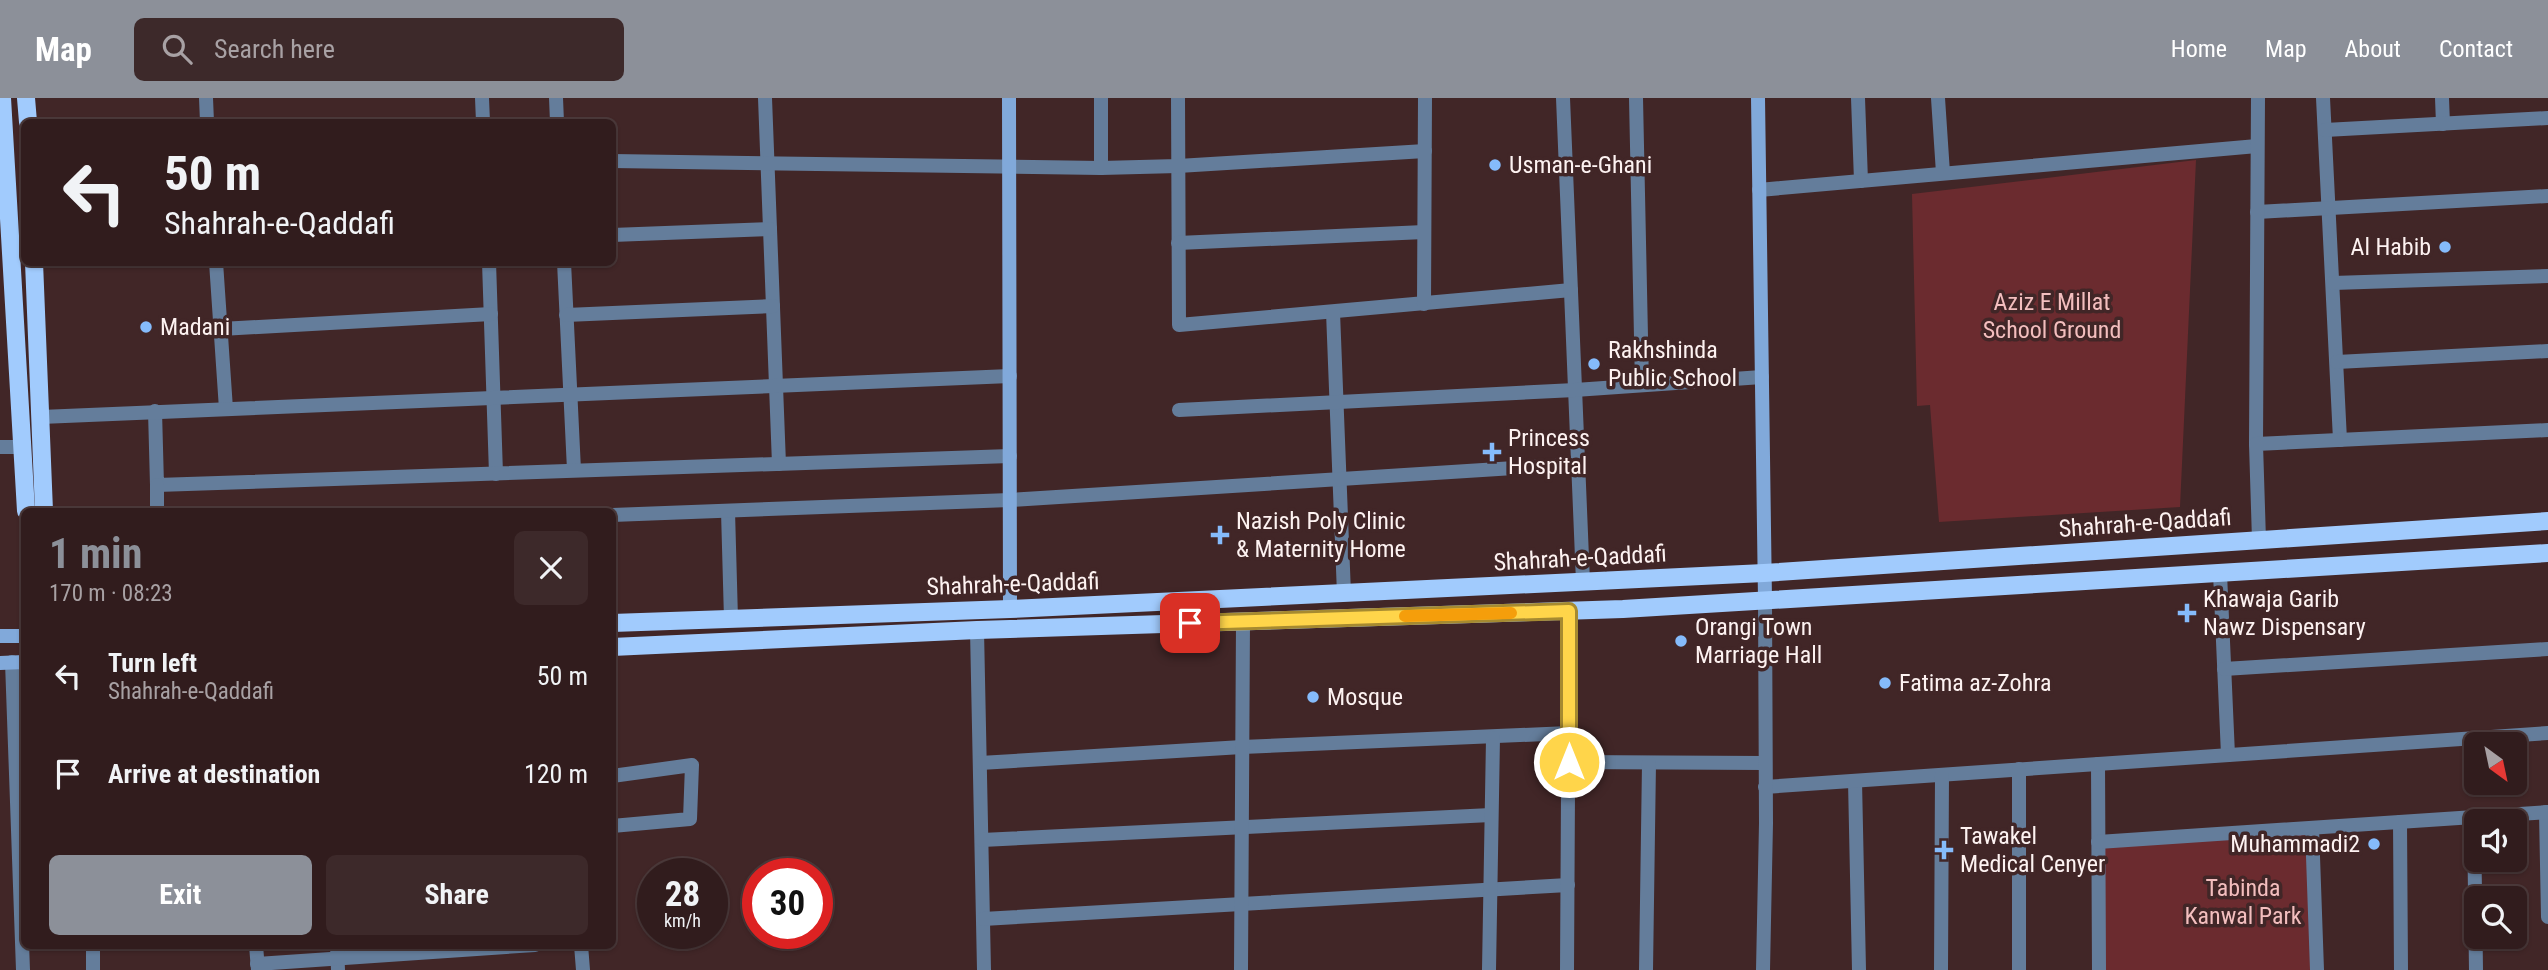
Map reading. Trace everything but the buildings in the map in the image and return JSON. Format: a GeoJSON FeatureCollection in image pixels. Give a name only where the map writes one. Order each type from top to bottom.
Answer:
{"type":"FeatureCollection","features":[{"type":"Feature","properties":{"kind":"main road"},"geometry":{"type":"LineString","coordinates":[[2,98],[1,128],[26,508]]}},
{"type":"Feature","properties":{"kind":"main road"},"geometry":{"type":"LineString","coordinates":[[26,98],[28,119]]}},
{"type":"Feature","properties":{"kind":"main road"},"geometry":{"type":"LineString","coordinates":[[1009,98],[1010,610]]}},
{"type":"Feature","properties":{"kind":"main road"},"geometry":{"type":"LineString","coordinates":[[1758,98],[1765,600]]}},
{"type":"Feature","properties":{"kind":"main road"},"geometry":{"type":"LineString","coordinates":[[34,266],[44,508]]}},
{"type":"Feature","properties":{"kind":"main road","name":"Shahrah-e-Qaddafi"},"geometry":{"type":"LineString","coordinates":[[616,622],[1010,610],[1764,573],[2548,521]]}},
{"type":"Feature","properties":{"kind":"main road","name":"Shahrah-e-Qaddafi"},"geometry":{"type":"LineString","coordinates":[[616,647],[977,630],[1569,611],[2548,553]]}},
{"type":"Feature","properties":{"kind":"main road"},"geometry":{"type":"LineString","coordinates":[[0,636],[21,636]]}},
{"type":"Feature","properties":{"kind":"street"},"geometry":{"type":"LineString","coordinates":[[206,98],[207,119]]}},
{"type":"Feature","properties":{"kind":"street"},"geometry":{"type":"LineString","coordinates":[[482,98],[483,119]]}},
{"type":"Feature","properties":{"kind":"street"},"geometry":{"type":"LineString","coordinates":[[556,98],[557,119]]}},
{"type":"Feature","properties":{"kind":"street"},"geometry":{"type":"LineString","coordinates":[[765,98],[779,464]]}},
{"type":"Feature","properties":{"kind":"street"},"geometry":{"type":"LineString","coordinates":[[1101,98],[1101,168]]}},
{"type":"Feature","properties":{"kind":"street"},"geometry":{"type":"LineString","coordinates":[[1178,98],[1179,326],[1571,290]]}},
{"type":"Feature","properties":{"kind":"street"},"geometry":{"type":"LineString","coordinates":[[1424,98],[1424,304]]}},
{"type":"Feature","properties":{"kind":"street"},"geometry":{"type":"LineString","coordinates":[[1563,98],[1583,582]]}},
{"type":"Feature","properties":{"kind":"street"},"geometry":{"type":"LineString","coordinates":[[1636,98],[1642,385]]}},
{"type":"Feature","properties":{"kind":"street"},"geometry":{"type":"LineString","coordinates":[[1858,98],[1861,181]]}},
{"type":"Feature","properties":{"kind":"street"},"geometry":{"type":"LineString","coordinates":[[1938,98],[1943,173]]}},
{"type":"Feature","properties":{"kind":"street"},"geometry":{"type":"LineString","coordinates":[[2258,98],[2256,444],[2259,540]]}},
{"type":"Feature","properties":{"kind":"street"},"geometry":{"type":"LineString","coordinates":[[2323,98],[2340,440]]}},
{"type":"Feature","properties":{"kind":"street"},"geometry":{"type":"LineString","coordinates":[[2442,98],[2443,124]]}},
{"type":"Feature","properties":{"kind":"street"},"geometry":{"type":"LineString","coordinates":[[2325,130],[2548,118]]}},
{"type":"Feature","properties":{"kind":"street"},"geometry":{"type":"LineString","coordinates":[[1,128],[21,127]]}},
{"type":"Feature","properties":{"kind":"street"},"geometry":{"type":"LineString","coordinates":[[1759,190],[2258,146]]}},
{"type":"Feature","properties":{"kind":"street"},"geometry":{"type":"LineString","coordinates":[[616,161],[1101,168],[1425,151]]}},
{"type":"Feature","properties":{"kind":"street"},"geometry":{"type":"LineString","coordinates":[[2257,212],[2548,196]]}},
{"type":"Feature","properties":{"kind":"street"},"geometry":{"type":"LineString","coordinates":[[616,236],[770,229]]}},
{"type":"Feature","properties":{"kind":"street"},"geometry":{"type":"LineString","coordinates":[[1178,243],[1424,232]]}},
{"type":"Feature","properties":{"kind":"street"},"geometry":{"type":"LineString","coordinates":[[216,266],[226,409]]}},
{"type":"Feature","properties":{"kind":"street"},"geometry":{"type":"LineString","coordinates":[[489,266],[496,474]]}},
{"type":"Feature","properties":{"kind":"street"},"geometry":{"type":"LineString","coordinates":[[564,266],[574,470]]}},
{"type":"Feature","properties":{"kind":"street"},"geometry":{"type":"LineString","coordinates":[[2333,283],[2548,276]]}},
{"type":"Feature","properties":{"kind":"street"},"geometry":{"type":"LineString","coordinates":[[566,315],[773,306]]}},
{"type":"Feature","properties":{"kind":"street"},"geometry":{"type":"LineString","coordinates":[[1333,312],[1344,594]]}},
{"type":"Feature","properties":{"kind":"street"},"geometry":{"type":"LineString","coordinates":[[221,329],[491,314]]}},
{"type":"Feature","properties":{"kind":"street"},"geometry":{"type":"LineString","coordinates":[[2337,362],[2548,351]]}},
{"type":"Feature","properties":{"kind":"street"},"geometry":{"type":"LineString","coordinates":[[41,417],[1010,376]]}},
{"type":"Feature","properties":{"kind":"street"},"geometry":{"type":"LineString","coordinates":[[1179,410],[1575,390],[1762,377]]}},
{"type":"Feature","properties":{"kind":"street"},"geometry":{"type":"LineString","coordinates":[[155,411],[157,508]]}},
{"type":"Feature","properties":{"kind":"street"},"geometry":{"type":"LineString","coordinates":[[2256,444],[2548,430]]}},
{"type":"Feature","properties":{"kind":"street"},"geometry":{"type":"LineString","coordinates":[[0,447],[23,447]]}},
{"type":"Feature","properties":{"kind":"street"},"geometry":{"type":"LineString","coordinates":[[157,485],[1010,456]]}},
{"type":"Feature","properties":{"kind":"street"},"geometry":{"type":"LineString","coordinates":[[616,515],[1010,500],[1578,464]]}},
{"type":"Feature","properties":{"kind":"street"},"geometry":{"type":"LineString","coordinates":[[728,511],[731,619]]}},
{"type":"Feature","properties":{"kind":"street"},"geometry":{"type":"LineString","coordinates":[[2220,573],[2228,755]]}},
{"type":"Feature","properties":{"kind":"street"},"geometry":{"type":"LineString","coordinates":[[1763,970],[1765,600]]}},
{"type":"Feature","properties":{"kind":"street"},"geometry":{"type":"LineString","coordinates":[[1567,970],[1569,611]]}},
{"type":"Feature","properties":{"kind":"street"},"geometry":{"type":"LineString","coordinates":[[1241,970],[1243,622]]}},
{"type":"Feature","properties":{"kind":"street"},"geometry":{"type":"LineString","coordinates":[[977,630],[984,970]]}},
{"type":"Feature","properties":{"kind":"street"},"geometry":{"type":"LineString","coordinates":[[2224,669],[2548,649]]}},
{"type":"Feature","properties":{"kind":"street"},"geometry":{"type":"LineString","coordinates":[[12,662],[21,914]]}},
{"type":"Feature","properties":{"kind":"street"},"geometry":{"type":"LineString","coordinates":[[980,762],[1569,733]]}},
{"type":"Feature","properties":{"kind":"street"},"geometry":{"type":"LineString","coordinates":[[1765,787],[2548,733]]}},
{"type":"Feature","properties":{"kind":"street"},"geometry":{"type":"LineString","coordinates":[[1489,970],[1493,738]]}},
{"type":"Feature","properties":{"kind":"street"},"geometry":{"type":"LineString","coordinates":[[1569,762],[1765,763]]}},
{"type":"Feature","properties":{"kind":"street"},"geometry":{"type":"LineString","coordinates":[[1646,970],[1650,763]]}},
{"type":"Feature","properties":{"kind":"street"},"geometry":{"type":"LineString","coordinates":[[2098,764],[2099,970]]}},
{"type":"Feature","properties":{"kind":"street"},"geometry":{"type":"LineString","coordinates":[[616,775],[692,765],[690,819],[616,826]]}},
{"type":"Feature","properties":{"kind":"street"},"geometry":{"type":"LineString","coordinates":[[2019,769],[2019,970]]}},
{"type":"Feature","properties":{"kind":"street"},"geometry":{"type":"LineString","coordinates":[[1941,970],[1942,775]]}},
{"type":"Feature","properties":{"kind":"street"},"geometry":{"type":"LineString","coordinates":[[1855,780],[1859,970]]}},
{"type":"Feature","properties":{"kind":"street"},"geometry":{"type":"LineString","coordinates":[[2527,813],[2547,812],[2548,917]]}},
{"type":"Feature","properties":{"kind":"street"},"geometry":{"type":"LineString","coordinates":[[982,840],[1491,816]]}},
{"type":"Feature","properties":{"kind":"street"},"geometry":{"type":"LineString","coordinates":[[2098,842],[2464,818]]}},
{"type":"Feature","properties":{"kind":"street"},"geometry":{"type":"LineString","coordinates":[[2400,822],[2401,970]]}},
{"type":"Feature","properties":{"kind":"street"},"geometry":{"type":"LineString","coordinates":[[2312,828],[2317,970]]}},
{"type":"Feature","properties":{"kind":"street"},"geometry":{"type":"LineString","coordinates":[[2475,872],[2476,970]]}},
{"type":"Feature","properties":{"kind":"street"},"geometry":{"type":"LineString","coordinates":[[983,919],[1568,885]]}},
{"type":"Feature","properties":{"kind":"street"},"geometry":{"type":"LineString","coordinates":[[22,949],[23,970]]}},
{"type":"Feature","properties":{"kind":"street"},"geometry":{"type":"LineString","coordinates":[[93,949],[93,970]]}},
{"type":"Feature","properties":{"kind":"street"},"geometry":{"type":"LineString","coordinates":[[256,949],[257,967],[338,958],[474,949]]}},
{"type":"Feature","properties":{"kind":"street"},"geometry":{"type":"LineString","coordinates":[[581,949],[583,970]]}},
{"type":"Feature","properties":{"kind":"green space","name":"Aziz E Millat School Ground"},"geometry":{"type":"Polygon","coordinates":[[[2196,160],[2180,507],[1939,522],[1930,405],[1917,406],[1912,194],[2196,160]]]}},
{"type":"Feature","properties":{"kind":"green space","name":"Tabinda Kanwal Park"},"geometry":{"type":"Polygon","coordinates":[[[2312,828],[2317,970],[2099,970],[2098,842],[2312,828]]]}},
{"type":"Feature","properties":{"kind":"slow traffic"},"geometry":{"type":"LineString","coordinates":[[1405,616],[1511,613]]}},
{"type":"Feature","properties":{"kind":"place","name":"Usman-e-Ghani"},"geometry":{"type":"Point","coordinates":[1495,165]}},
{"type":"Feature","properties":{"kind":"place","name":"Al Habib"},"geometry":{"type":"Point","coordinates":[2445,247]}},
{"type":"Feature","properties":{"kind":"place","name":"Madani"},"geometry":{"type":"Point","coordinates":[146,327]}},
{"type":"Feature","properties":{"kind":"place","name":"Rakhshinda Public School"},"geometry":{"type":"Point","coordinates":[1594,364]}},
{"type":"Feature","properties":{"kind":"place","name":"Princess Hospital"},"geometry":{"type":"Point","coordinates":[1492,452]}},
{"type":"Feature","properties":{"kind":"place","name":"Nazish Poly Clinic & Maternity Home"},"geometry":{"type":"Point","coordinates":[1220,535]}},
{"type":"Feature","properties":{"kind":"place","name":"Khawaja Garib Nawz Dispensary"},"geometry":{"type":"Point","coordinates":[2187,613]}},
{"type":"Feature","properties":{"kind":"place","name":"Orangi Town Marriage Hall"},"geometry":{"type":"Point","coordinates":[1681,641]}},
{"type":"Feature","properties":{"kind":"place","name":"Fatima az-Zohra"},"geometry":{"type":"Point","coordinates":[1885,683]}},
{"type":"Feature","properties":{"kind":"place","name":"Mosque"},"geometry":{"type":"Point","coordinates":[1313,697]}},
{"type":"Feature","properties":{"kind":"place","name":"Muhammadi2"},"geometry":{"type":"Point","coordinates":[2374,844]}},
{"type":"Feature","properties":{"kind":"place","name":"Tawakel Medical Cenyer"},"geometry":{"type":"Point","coordinates":[1944,850]}},
{"type":"Feature","properties":{"kind":"route"},"geometry":{"type":"LineString","coordinates":[[1190,623],[1569,611],[1569,762]]}}]}
